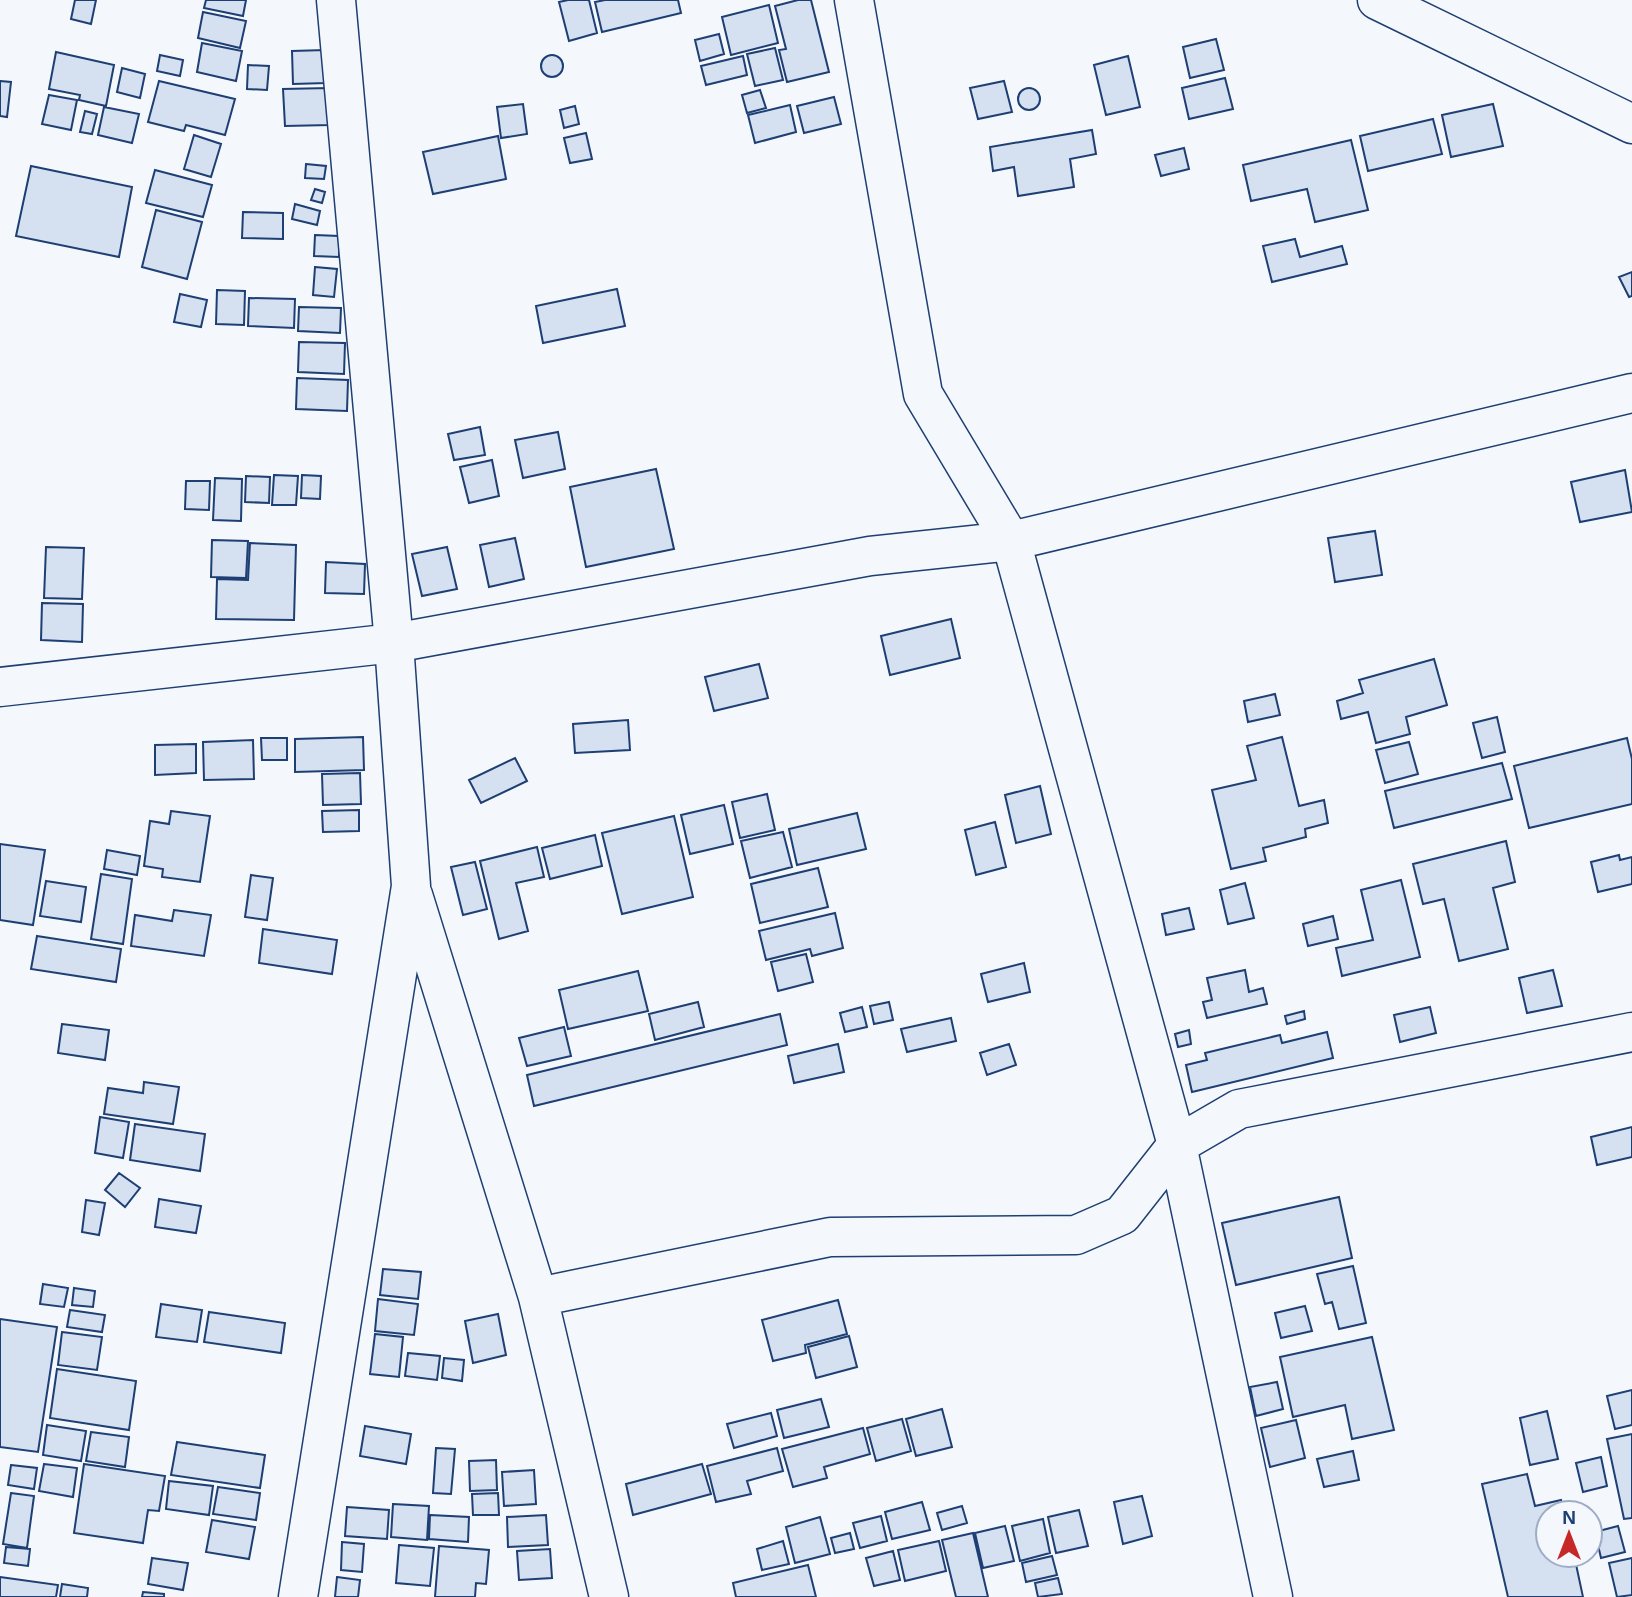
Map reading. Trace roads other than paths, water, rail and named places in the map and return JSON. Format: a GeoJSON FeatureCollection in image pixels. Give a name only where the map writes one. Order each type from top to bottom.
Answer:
{"type":"FeatureCollection","features":[{"type":"Feature","properties":{"kind":"street"},"geometry":{"type":"LineString","coordinates":[[298,1597],[411,886],[394,643],[336,0]]}},
{"type":"Feature","properties":{"kind":"street"},"geometry":{"type":"LineString","coordinates":[[854,0],[923,394],[1011,541],[1177,1145],[1273,1597]]}},
{"type":"Feature","properties":{"kind":"street"},"geometry":{"type":"LineString","coordinates":[[1377,0],[1632,124]]}},
{"type":"Feature","properties":{"kind":"street"},"geometry":{"type":"LineString","coordinates":[[0,687],[394,643],[870,556],[1011,541],[1632,393]]}},
{"type":"Feature","properties":{"kind":"street"},"geometry":{"type":"LineString","coordinates":[[411,886],[538,1297],[609,1597]]}},
{"type":"Feature","properties":{"kind":"street"},"geometry":{"type":"LineString","coordinates":[[538,1297],[830,1237],[1076,1235],[1122,1215],[1177,1145],[1239,1110],[1632,1032]]}}]}
